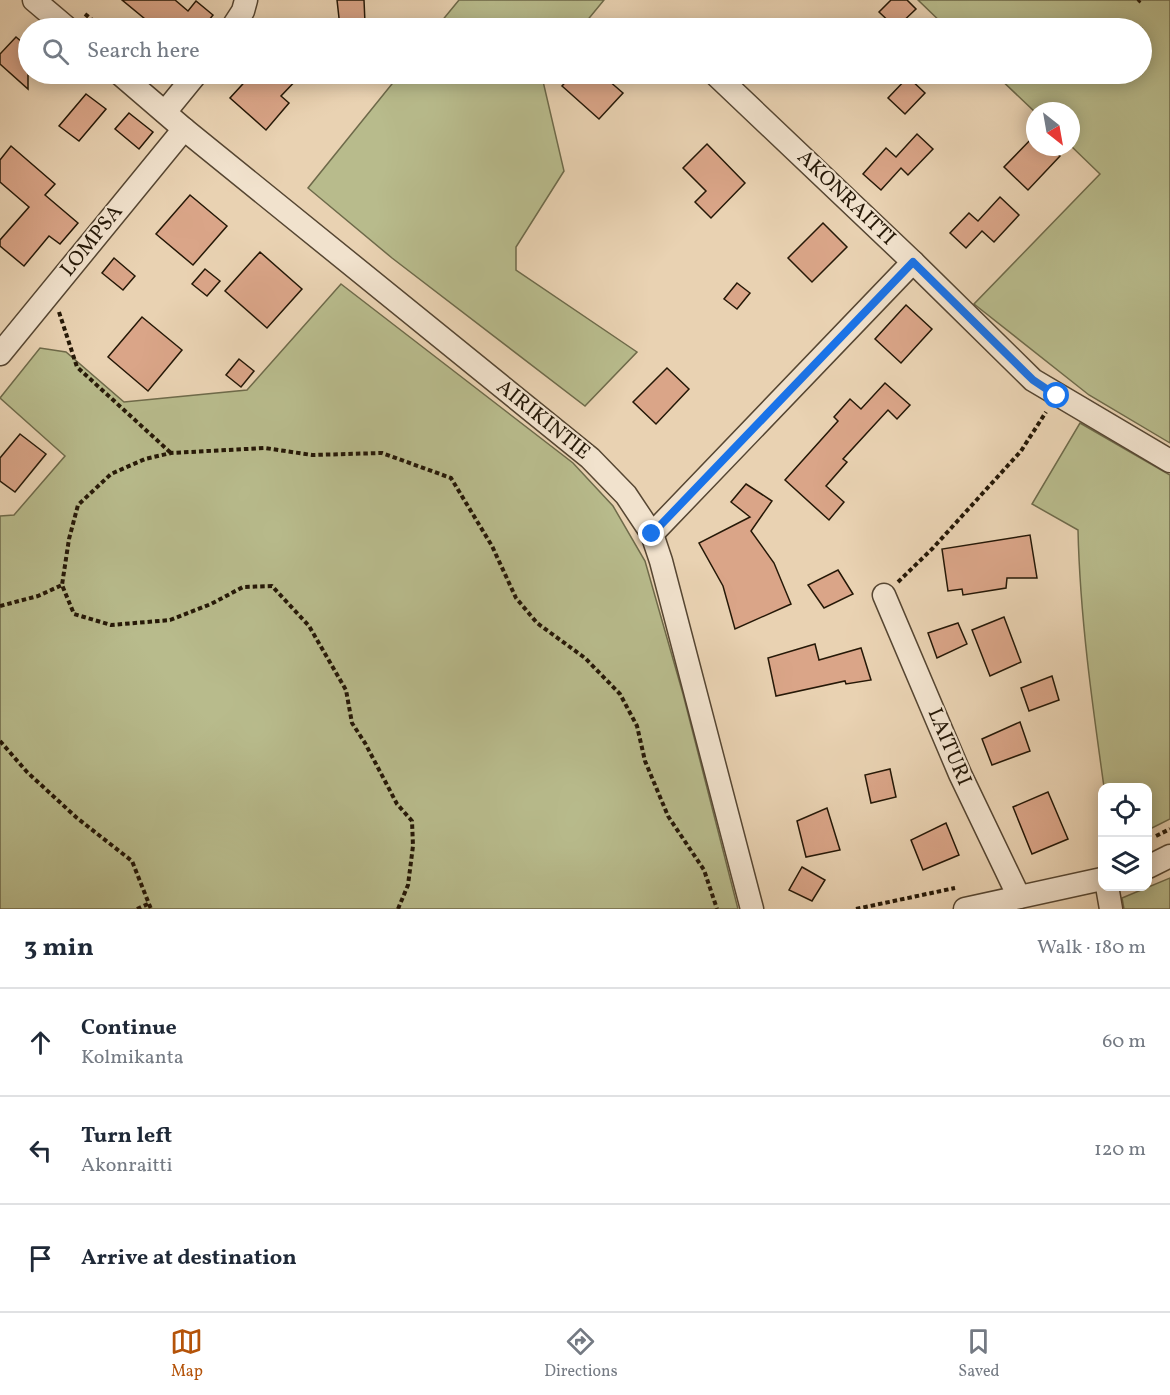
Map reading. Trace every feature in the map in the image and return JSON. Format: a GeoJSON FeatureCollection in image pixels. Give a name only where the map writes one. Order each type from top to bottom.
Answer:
{"type":"FeatureCollection","features":[{"type":"Feature","properties":{"kind":"street"},"geometry":{"type":"LineString","coordinates":[[34,0],[55,18]]}},
{"type":"Feature","properties":{"kind":"street"},"geometry":{"type":"LineString","coordinates":[[238,18],[246,0]]}},
{"type":"Feature","properties":{"kind":"street","name":"AIRIKINTIE"},"geometry":{"type":"LineString","coordinates":[[132,84],[184,129],[590,458],[626,495],[652,534],[752,909]]}},
{"type":"Feature","properties":{"kind":"street"},"geometry":{"type":"LineString","coordinates":[[165,112],[188,84]]}},
{"type":"Feature","properties":{"kind":"street","name":"AKONRAITTI"},"geometry":{"type":"LineString","coordinates":[[652,534],[913,262],[726,84]]}},
{"type":"Feature","properties":{"kind":"street","name":"LOMPSA"},"geometry":{"type":"LineString","coordinates":[[0,354],[184,129]]}},
{"type":"Feature","properties":{"kind":"street"},"geometry":{"type":"LineString","coordinates":[[913,262],[1033,380],[1170,461]]}},
{"type":"Feature","properties":{"kind":"street","name":"LAITURI"},"geometry":{"type":"LineString","coordinates":[[884,595],[960,774],[1019,897]]}},
{"type":"Feature","properties":{"kind":"street"},"geometry":{"type":"LineString","coordinates":[[1152,865],[1170,856]]}},
{"type":"Feature","properties":{"kind":"street"},"geometry":{"type":"LineString","coordinates":[[965,909],[1098,880]]}},
{"type":"Feature","properties":{"kind":"street"},"geometry":{"type":"LineString","coordinates":[[1108,891],[1111,909]]}},
{"type":"Feature","properties":{"kind":"path"},"geometry":{"type":"LineString","coordinates":[[52,290],[77,367],[171,453]]}},
{"type":"Feature","properties":{"kind":"path"},"geometry":{"type":"LineString","coordinates":[[884,595],[933,548],[1021,451],[1057,396]]}},
{"type":"Feature","properties":{"kind":"path"},"geometry":{"type":"LineString","coordinates":[[398,909],[408,885],[413,846],[412,821],[397,804],[352,723],[346,690],[309,626],[272,586],[243,587],[211,604],[170,620],[111,625],[74,614],[62,585],[69,539],[78,505],[111,474],[145,459],[171,453],[265,448],[312,455],[382,453],[452,478],[492,546],[516,598],[537,623],[585,657],[621,694],[637,726],[645,761],[668,816],[704,870],[717,909]]}},
{"type":"Feature","properties":{"kind":"path"},"geometry":{"type":"LineString","coordinates":[[0,606],[38,596],[62,585]]}},
{"type":"Feature","properties":{"kind":"path"},"geometry":{"type":"LineString","coordinates":[[0,741],[27,772],[76,818],[132,861],[151,909]]}},
{"type":"Feature","properties":{"kind":"path"},"geometry":{"type":"LineString","coordinates":[[136,909],[148,903]]}},
{"type":"Feature","properties":{"kind":"green space"},"geometry":{"type":"Polygon","coordinates":[[[459,0],[604,0],[589,18],[444,18],[459,0]]]}},
{"type":"Feature","properties":{"kind":"green space"},"geometry":{"type":"Polygon","coordinates":[[[918,0],[1170,0],[1170,443],[1089,395],[974,304],[1100,174],[1080,155],[1080,102],[1026,103],[1006,84],[1152,84],[1152,18],[937,18],[918,0]]]}},
{"type":"Feature","properties":{"kind":"green space"},"geometry":{"type":"Polygon","coordinates":[[[392,84],[544,84],[564,171],[516,247],[516,270],[637,352],[585,406],[392,258],[308,188],[392,84]]]}},
{"type":"Feature","properties":{"kind":"green space"},"geometry":{"type":"Polygon","coordinates":[[[341,284],[573,463],[613,506],[645,561],[683,694],[738,909],[0,909],[0,516],[14,515],[65,456],[0,398],[40,348],[66,352],[124,402],[247,390],[341,284]]]}},
{"type":"Feature","properties":{"kind":"green space"},"geometry":{"type":"Polygon","coordinates":[[[1080,423],[1170,475],[1170,819],[1152,828],[1152,783],[1103,783],[1084,627],[1078,530],[1032,504],[1080,423]]]}},
{"type":"Feature","properties":{"kind":"green space"},"geometry":{"type":"Polygon","coordinates":[[[1170,878],[1170,909],[1124,909],[1122,898],[1139,891],[1152,891],[1152,886],[1170,878]]]}},
{"type":"Feature","properties":{"kind":"building"},"geometry":{"type":"Polygon","coordinates":[[[122,0],[175,0],[188,11],[196,1],[213,15],[211,18],[144,18],[122,0]]]}},
{"type":"Feature","properties":{"kind":"building"},"geometry":{"type":"Polygon","coordinates":[[[337,0],[364,0],[365,18],[339,18],[337,0]]]}},
{"type":"Feature","properties":{"kind":"building"},"geometry":{"type":"Polygon","coordinates":[[[891,0],[907,0],[916,9],[907,18],[885,18],[879,12],[891,0]]]}},
{"type":"Feature","properties":{"kind":"building"},"geometry":{"type":"Polygon","coordinates":[[[16,37],[18,39],[18,80],[0,64],[0,54],[16,37]]]}},
{"type":"Feature","properties":{"kind":"building"},"geometry":{"type":"Polygon","coordinates":[[[243,84],[292,84],[281,96],[289,103],[266,130],[230,98],[243,84]]]}},
{"type":"Feature","properties":{"kind":"building"},"geometry":{"type":"Polygon","coordinates":[[[564,84],[613,84],[623,93],[599,119],[562,86],[564,84]]]}},
{"type":"Feature","properties":{"kind":"building"},"geometry":{"type":"Polygon","coordinates":[[[901,84],[915,84],[925,93],[905,114],[888,98],[901,84]]]}},
{"type":"Feature","properties":{"kind":"building"},"geometry":{"type":"Polygon","coordinates":[[[86,94],[106,109],[79,141],[59,126],[86,94]]]}},
{"type":"Feature","properties":{"kind":"building"},"geometry":{"type":"Polygon","coordinates":[[[129,113],[153,132],[139,149],[115,129],[129,113]]]}},
{"type":"Feature","properties":{"kind":"building"},"geometry":{"type":"Polygon","coordinates":[[[917,134],[933,149],[908,175],[901,168],[881,190],[863,174],[886,148],[896,157],[917,134]]]}},
{"type":"Feature","properties":{"kind":"building"},"geometry":{"type":"Polygon","coordinates":[[[707,144],[745,183],[711,218],[695,202],[706,191],[683,168],[707,144]]]}},
{"type":"Feature","properties":{"kind":"building"},"geometry":{"type":"Polygon","coordinates":[[[1026,144],[1026,156],[1060,156],[1028,190],[1004,167],[1026,144]]]}},
{"type":"Feature","properties":{"kind":"building"},"geometry":{"type":"Polygon","coordinates":[[[11,146],[55,184],[45,195],[78,223],[60,244],[49,236],[24,266],[0,246],[0,240],[29,207],[0,182],[0,160],[11,146]]]}},
{"type":"Feature","properties":{"kind":"building"},"geometry":{"type":"Polygon","coordinates":[[[190,195],[227,226],[193,265],[156,234],[190,195]]]}},
{"type":"Feature","properties":{"kind":"building"},"geometry":{"type":"Polygon","coordinates":[[[1000,197],[1019,215],[994,242],[982,231],[966,248],[950,233],[969,213],[978,221],[1000,197]]]}},
{"type":"Feature","properties":{"kind":"building"},"geometry":{"type":"Polygon","coordinates":[[[823,223],[847,247],[812,282],[788,258],[823,223]]]}},
{"type":"Feature","properties":{"kind":"building"},"geometry":{"type":"Polygon","coordinates":[[[260,252],[302,289],[267,328],[225,291],[260,252]]]}},
{"type":"Feature","properties":{"kind":"building"},"geometry":{"type":"Polygon","coordinates":[[[114,258],[135,276],[123,290],[102,273],[114,258]]]}},
{"type":"Feature","properties":{"kind":"building"},"geometry":{"type":"Polygon","coordinates":[[[205,269],[220,281],[207,296],[192,284],[205,269]]]}},
{"type":"Feature","properties":{"kind":"building"},"geometry":{"type":"Polygon","coordinates":[[[737,283],[750,293],[737,309],[724,299],[737,283]]]}},
{"type":"Feature","properties":{"kind":"building"},"geometry":{"type":"Polygon","coordinates":[[[906,305],[932,329],[901,363],[875,339],[906,305]]]}},
{"type":"Feature","properties":{"kind":"building"},"geometry":{"type":"Polygon","coordinates":[[[142,317],[182,350],[148,391],[108,357],[142,317]]]}},
{"type":"Feature","properties":{"kind":"building"},"geometry":{"type":"Polygon","coordinates":[[[239,359],[254,371],[241,387],[226,375],[239,359]]]}},
{"type":"Feature","properties":{"kind":"building"},"geometry":{"type":"Polygon","coordinates":[[[667,368],[689,389],[656,424],[633,402],[667,368]]]}},
{"type":"Feature","properties":{"kind":"building"},"geometry":{"type":"Polygon","coordinates":[[[885,383],[910,405],[897,419],[888,410],[843,459],[847,462],[826,486],[844,502],[829,520],[785,480],[838,421],[834,417],[850,399],[861,409],[885,383]]]}},
{"type":"Feature","properties":{"kind":"building"},"geometry":{"type":"Polygon","coordinates":[[[20,434],[46,454],[15,492],[0,481],[0,458],[20,434]]]}},
{"type":"Feature","properties":{"kind":"building"},"geometry":{"type":"Polygon","coordinates":[[[746,484],[772,501],[751,531],[774,563],[791,604],[735,629],[723,586],[699,543],[750,517],[731,502],[746,484]]]}},
{"type":"Feature","properties":{"kind":"building"},"geometry":{"type":"Polygon","coordinates":[[[1030,535],[1037,578],[1007,578],[1006,588],[963,595],[962,589],[948,591],[942,549],[1030,535]]]}},
{"type":"Feature","properties":{"kind":"building"},"geometry":{"type":"Polygon","coordinates":[[[838,570],[853,594],[824,608],[808,585],[838,570]]]}},
{"type":"Feature","properties":{"kind":"building"},"geometry":{"type":"Polygon","coordinates":[[[1004,617],[1021,662],[990,676],[972,630],[1004,617]]]}},
{"type":"Feature","properties":{"kind":"building"},"geometry":{"type":"Polygon","coordinates":[[[958,623],[967,644],[937,658],[928,633],[958,623]]]}},
{"type":"Feature","properties":{"kind":"building"},"geometry":{"type":"Polygon","coordinates":[[[815,644],[819,660],[861,648],[871,680],[846,684],[845,681],[776,696],[768,658],[815,644]]]}},
{"type":"Feature","properties":{"kind":"building"},"geometry":{"type":"Polygon","coordinates":[[[1052,676],[1059,700],[1029,711],[1021,688],[1052,676]]]}},
{"type":"Feature","properties":{"kind":"building"},"geometry":{"type":"Polygon","coordinates":[[[1020,722],[1030,751],[992,765],[982,739],[1020,722]]]}},
{"type":"Feature","properties":{"kind":"building"},"geometry":{"type":"Polygon","coordinates":[[[890,769],[896,797],[871,803],[865,775],[890,769]]]}},
{"type":"Feature","properties":{"kind":"building"},"geometry":{"type":"Polygon","coordinates":[[[1048,792],[1068,839],[1032,854],[1013,807],[1048,792]]]}},
{"type":"Feature","properties":{"kind":"building"},"geometry":{"type":"Polygon","coordinates":[[[827,808],[840,850],[806,857],[797,821],[827,808]]]}},
{"type":"Feature","properties":{"kind":"building"},"geometry":{"type":"Polygon","coordinates":[[[946,823],[959,855],[923,870],[911,840],[946,823]]]}},
{"type":"Feature","properties":{"kind":"building"},"geometry":{"type":"Polygon","coordinates":[[[802,867],[825,880],[812,901],[789,890],[802,867]]]}},
{"type":"Feature","properties":{"kind":"route"},"geometry":{"type":"LineString","coordinates":[[652,534],[913,262],[1033,380],[1057,396]]}}]}
